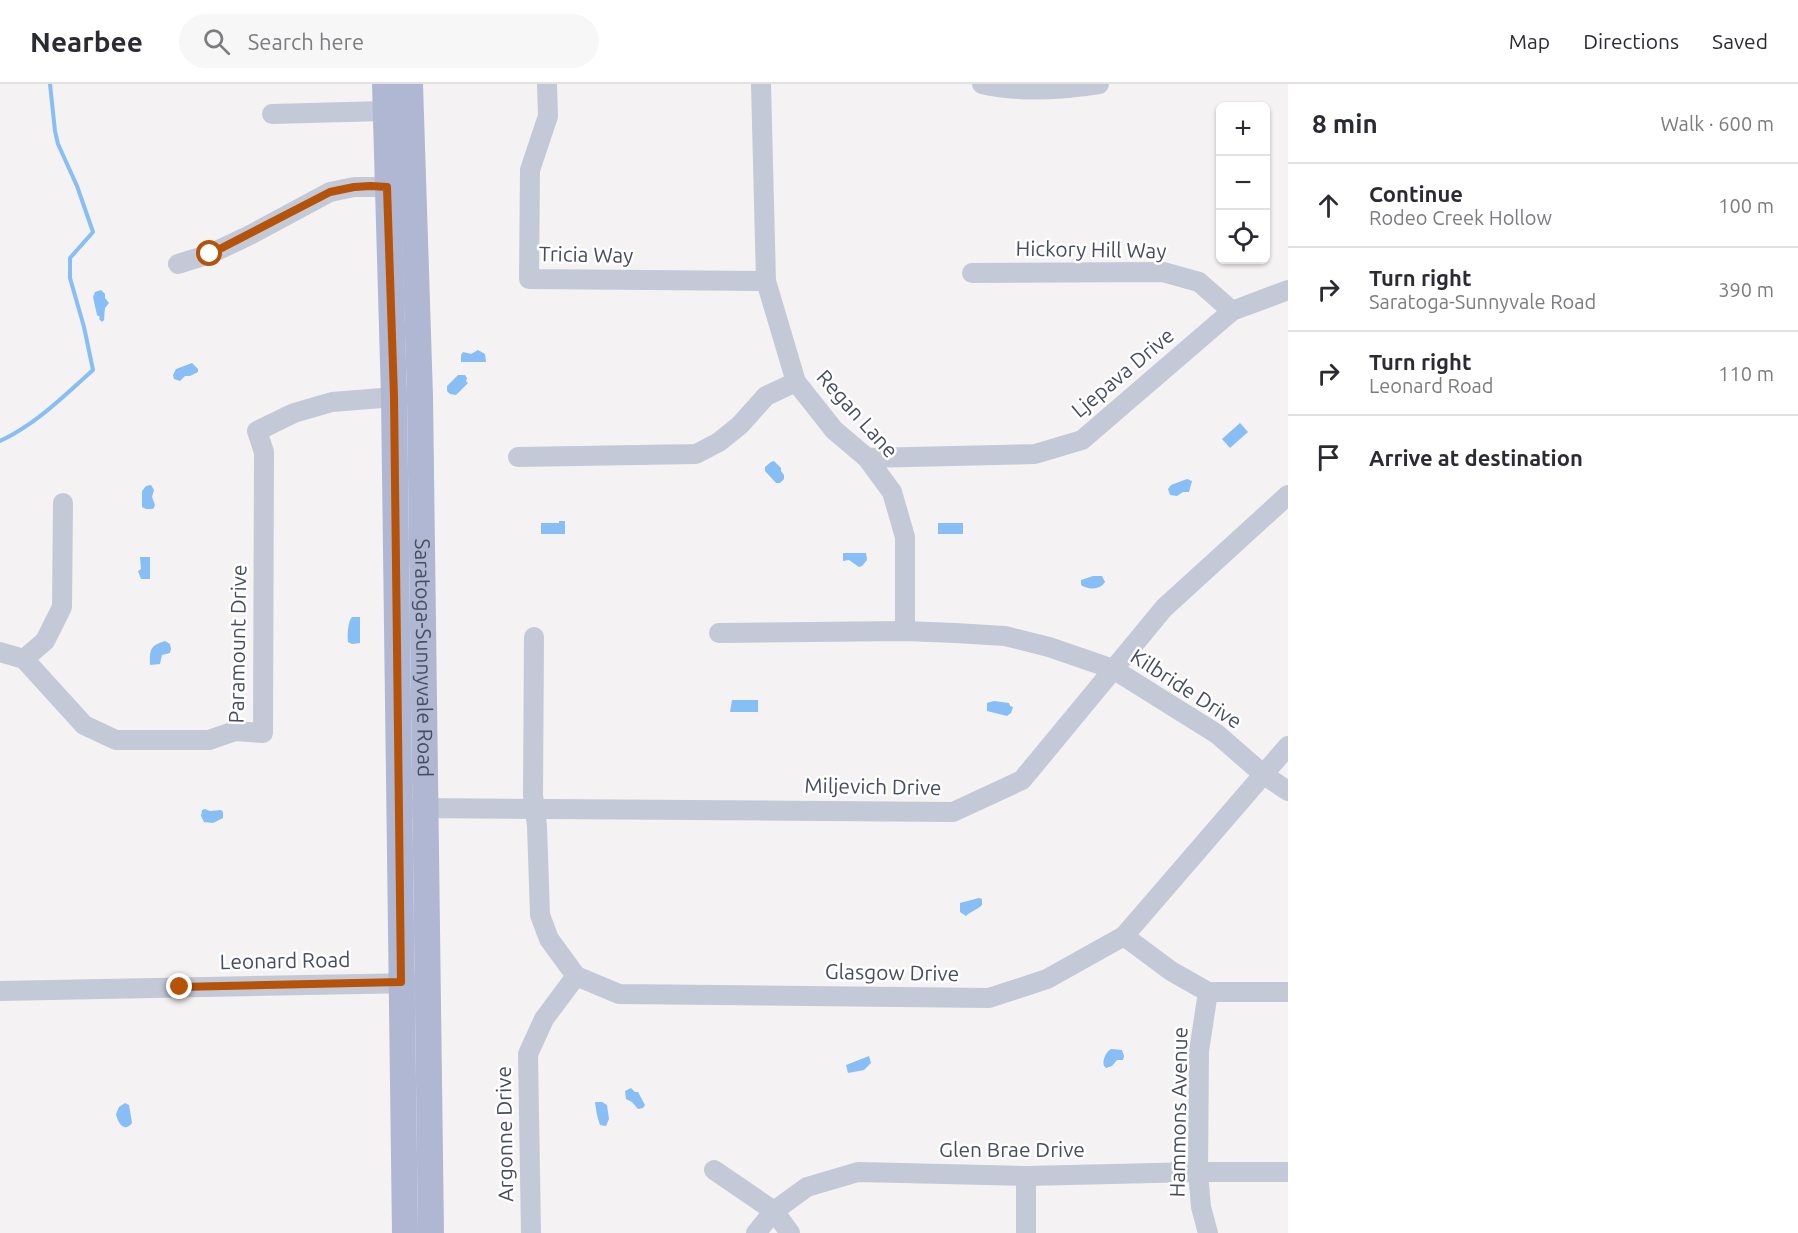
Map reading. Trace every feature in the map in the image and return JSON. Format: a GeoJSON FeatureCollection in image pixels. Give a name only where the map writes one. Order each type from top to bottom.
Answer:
{"type":"FeatureCollection","features":[{"type":"Feature","properties":{"kind":"main road","name":"Saratoga-Sunnyvale Road"},"geometry":{"type":"LineString","coordinates":[[385,84],[394,397],[405,1233]]}},
{"type":"Feature","properties":{"kind":"main road","name":"Saratoga-Sunnyvale Road"},"geometry":{"type":"LineString","coordinates":[[410,84],[420,396],[431,1233]]}},
{"type":"Feature","properties":{"kind":"street","name":"Tricia Way"},"geometry":{"type":"LineString","coordinates":[[547,84],[548,116],[530,170],[529,279],[766,281]]}},
{"type":"Feature","properties":{"kind":"street","name":"Regan Lane"},"geometry":{"type":"LineString","coordinates":[[761,84],[766,281],[796,382],[834,430],[867,458],[892,492],[905,537],[905,631]]}},
{"type":"Feature","properties":{"kind":"street"},"geometry":{"type":"LineString","coordinates":[[982,84],[1002,89],[1067,89],[1099,84]]}},
{"type":"Feature","properties":{"kind":"street"},"geometry":{"type":"LineString","coordinates":[[272,114],[385,111]]}},
{"type":"Feature","properties":{"kind":"street"},"geometry":{"type":"LineString","coordinates":[[178,264],[210,254],[330,192],[354,187],[387,187]]}},
{"type":"Feature","properties":{"kind":"street","name":"Hickory Hill Way"},"geometry":{"type":"LineString","coordinates":[[972,273],[1163,272],[1199,282],[1232,311]]}},
{"type":"Feature","properties":{"kind":"street","name":"Ljepava Drive"},"geometry":{"type":"LineString","coordinates":[[867,458],[1035,454],[1082,440],[1232,311],[1288,290]]}},
{"type":"Feature","properties":{"kind":"street"},"geometry":{"type":"LineString","coordinates":[[518,457],[696,454],[719,442],[733,431],[766,396],[796,382]]}},
{"type":"Feature","properties":{"kind":"street","name":"Paramount Drive"},"geometry":{"type":"LineString","coordinates":[[24,659],[84,725],[116,740],[209,740],[235,732],[263,733],[264,452],[257,431],[294,413],[332,402],[420,396]]}},
{"type":"Feature","properties":{"kind":"street","name":"Miljevich Drive"},"geometry":{"type":"LineString","coordinates":[[399,807],[953,812],[1023,780],[1164,608],[1288,495]]}},
{"type":"Feature","properties":{"kind":"street"},"geometry":{"type":"LineString","coordinates":[[0,652],[24,659],[45,641],[62,607],[63,503]]}},
{"type":"Feature","properties":{"kind":"street","name":"Kilbride Drive"},"geometry":{"type":"LineString","coordinates":[[718,633],[905,631],[955,633],[1005,636],[1049,647],[1113,669],[1217,734],[1264,775],[1288,791]]}},
{"type":"Feature","properties":{"kind":"street"},"geometry":{"type":"LineString","coordinates":[[534,637],[533,795],[537,826],[540,915],[549,939],[576,976]]}},
{"type":"Feature","properties":{"kind":"street","name":"Glasgow Drive"},"geometry":{"type":"LineString","coordinates":[[576,976],[619,994],[988,998],[1047,979],[1124,936],[1288,746]]}},
{"type":"Feature","properties":{"kind":"street"},"geometry":{"type":"LineString","coordinates":[[1124,936],[1170,971],[1208,992],[1288,992]]}},
{"type":"Feature","properties":{"kind":"street","name":"Argonne Drive"},"geometry":{"type":"LineString","coordinates":[[531,1233],[528,1054],[544,1019],[576,976]]}},
{"type":"Feature","properties":{"kind":"street","name":"Leonard Road"},"geometry":{"type":"LineString","coordinates":[[0,991],[427,983]]}},
{"type":"Feature","properties":{"kind":"street","name":"Hammons Avenue"},"geometry":{"type":"LineString","coordinates":[[1208,992],[1199,1051],[1198,1172],[1201,1207],[1208,1233]]}},
{"type":"Feature","properties":{"kind":"street"},"geometry":{"type":"LineString","coordinates":[[714,1170],[774,1211],[789,1233]]}},
{"type":"Feature","properties":{"kind":"street","name":"Glen Brae Drive"},"geometry":{"type":"LineString","coordinates":[[756,1233],[774,1211],[807,1187],[858,1172],[1026,1176],[1288,1172]]}},
{"type":"Feature","properties":{"kind":"street"},"geometry":{"type":"LineString","coordinates":[[1026,1176],[1026,1233]]}},
{"type":"Feature","properties":{"kind":"water"},"geometry":{"type":"Polygon","coordinates":[[[101,290],[109,303],[105,308],[102,322],[97,315],[93,297],[95,292],[101,290]]]}},
{"type":"Feature","properties":{"kind":"water"},"geometry":{"type":"Polygon","coordinates":[[[478,350],[485,354],[486,362],[461,362],[463,352],[471,354],[478,350]]]}},
{"type":"Feature","properties":{"kind":"water"},"geometry":{"type":"Polygon","coordinates":[[[192,363],[198,372],[185,376],[180,381],[174,379],[176,369],[192,363]]]}},
{"type":"Feature","properties":{"kind":"water"},"geometry":{"type":"Polygon","coordinates":[[[458,375],[465,375],[468,383],[456,395],[450,394],[447,386],[458,375]]]}},
{"type":"Feature","properties":{"kind":"water"},"geometry":{"type":"Polygon","coordinates":[[[1240,423],[1248,432],[1230,448],[1222,439],[1240,423]]]}},
{"type":"Feature","properties":{"kind":"water"},"geometry":{"type":"Polygon","coordinates":[[[774,461],[784,475],[780,483],[776,483],[765,471],[765,467],[774,461]]]}},
{"type":"Feature","properties":{"kind":"water"},"geometry":{"type":"Polygon","coordinates":[[[1187,479],[1192,481],[1189,492],[1183,492],[1177,496],[1170,495],[1168,489],[1171,485],[1187,479]]]}},
{"type":"Feature","properties":{"kind":"water"},"geometry":{"type":"Polygon","coordinates":[[[151,485],[154,490],[152,497],[155,505],[153,509],[146,509],[142,507],[142,491],[146,486],[151,485]]]}},
{"type":"Feature","properties":{"kind":"water"},"geometry":{"type":"Polygon","coordinates":[[[559,521],[565,521],[565,534],[541,534],[541,523],[559,523],[559,521]]]}},
{"type":"Feature","properties":{"kind":"water"},"geometry":{"type":"Polygon","coordinates":[[[938,523],[963,523],[963,534],[938,534],[938,523]]]}},
{"type":"Feature","properties":{"kind":"water"},"geometry":{"type":"Polygon","coordinates":[[[843,553],[866,553],[867,560],[859,567],[849,560],[843,561],[843,553]]]}},
{"type":"Feature","properties":{"kind":"water"},"geometry":{"type":"Polygon","coordinates":[[[140,557],[150,557],[150,579],[141,579],[138,571],[141,569],[140,557]]]}},
{"type":"Feature","properties":{"kind":"water"},"geometry":{"type":"Polygon","coordinates":[[[1102,576],[1105,582],[1100,587],[1094,588],[1081,585],[1081,580],[1102,576]]]}},
{"type":"Feature","properties":{"kind":"water"},"geometry":{"type":"Polygon","coordinates":[[[352,617],[360,617],[360,643],[348,642],[348,628],[352,617]]]}},
{"type":"Feature","properties":{"kind":"water"},"geometry":{"type":"Polygon","coordinates":[[[165,641],[170,644],[170,653],[162,655],[160,664],[150,665],[153,647],[165,641]]]}},
{"type":"Feature","properties":{"kind":"water"},"geometry":{"type":"Polygon","coordinates":[[[732,700],[758,700],[758,712],[730,712],[732,700]]]}},
{"type":"Feature","properties":{"kind":"water"},"geometry":{"type":"Polygon","coordinates":[[[994,701],[1009,703],[1013,707],[1011,713],[1007,716],[987,711],[987,703],[994,701]]]}},
{"type":"Feature","properties":{"kind":"water"},"geometry":{"type":"Polygon","coordinates":[[[202,810],[221,810],[223,818],[213,823],[204,822],[201,816],[202,810]]]}},
{"type":"Feature","properties":{"kind":"water"},"geometry":{"type":"Polygon","coordinates":[[[982,899],[980,907],[966,916],[960,912],[960,903],[982,899]]]}},
{"type":"Feature","properties":{"kind":"water"},"geometry":{"type":"Polygon","coordinates":[[[1111,1049],[1122,1050],[1123,1060],[1117,1060],[1112,1066],[1106,1068],[1104,1059],[1111,1049]]]}},
{"type":"Feature","properties":{"kind":"water"},"geometry":{"type":"Polygon","coordinates":[[[869,1056],[871,1063],[864,1070],[848,1073],[846,1065],[869,1056]]]}},
{"type":"Feature","properties":{"kind":"water"},"geometry":{"type":"Polygon","coordinates":[[[631,1088],[638,1092],[645,1105],[643,1108],[638,1109],[626,1099],[625,1091],[631,1088]]]}},
{"type":"Feature","properties":{"kind":"water"},"geometry":{"type":"Polygon","coordinates":[[[595,1102],[607,1105],[609,1119],[606,1126],[600,1125],[595,1102]]]}},
{"type":"Feature","properties":{"kind":"water"},"geometry":{"type":"Polygon","coordinates":[[[125,1103],[129,1105],[132,1123],[124,1127],[116,1114],[119,1107],[125,1103]]]}},
{"type":"Feature","properties":{"kind":"waterway"},"geometry":{"type":"LineString","coordinates":[[0,441],[37,418],[93,370],[70,278],[70,258],[93,232],[77,186],[58,144],[50,84]]}},
{"type":"Feature","properties":{"kind":"route"},"geometry":{"type":"LineString","coordinates":[[180,987],[401,982],[394,397],[387,187],[354,187],[330,192],[210,254]]}}]}
